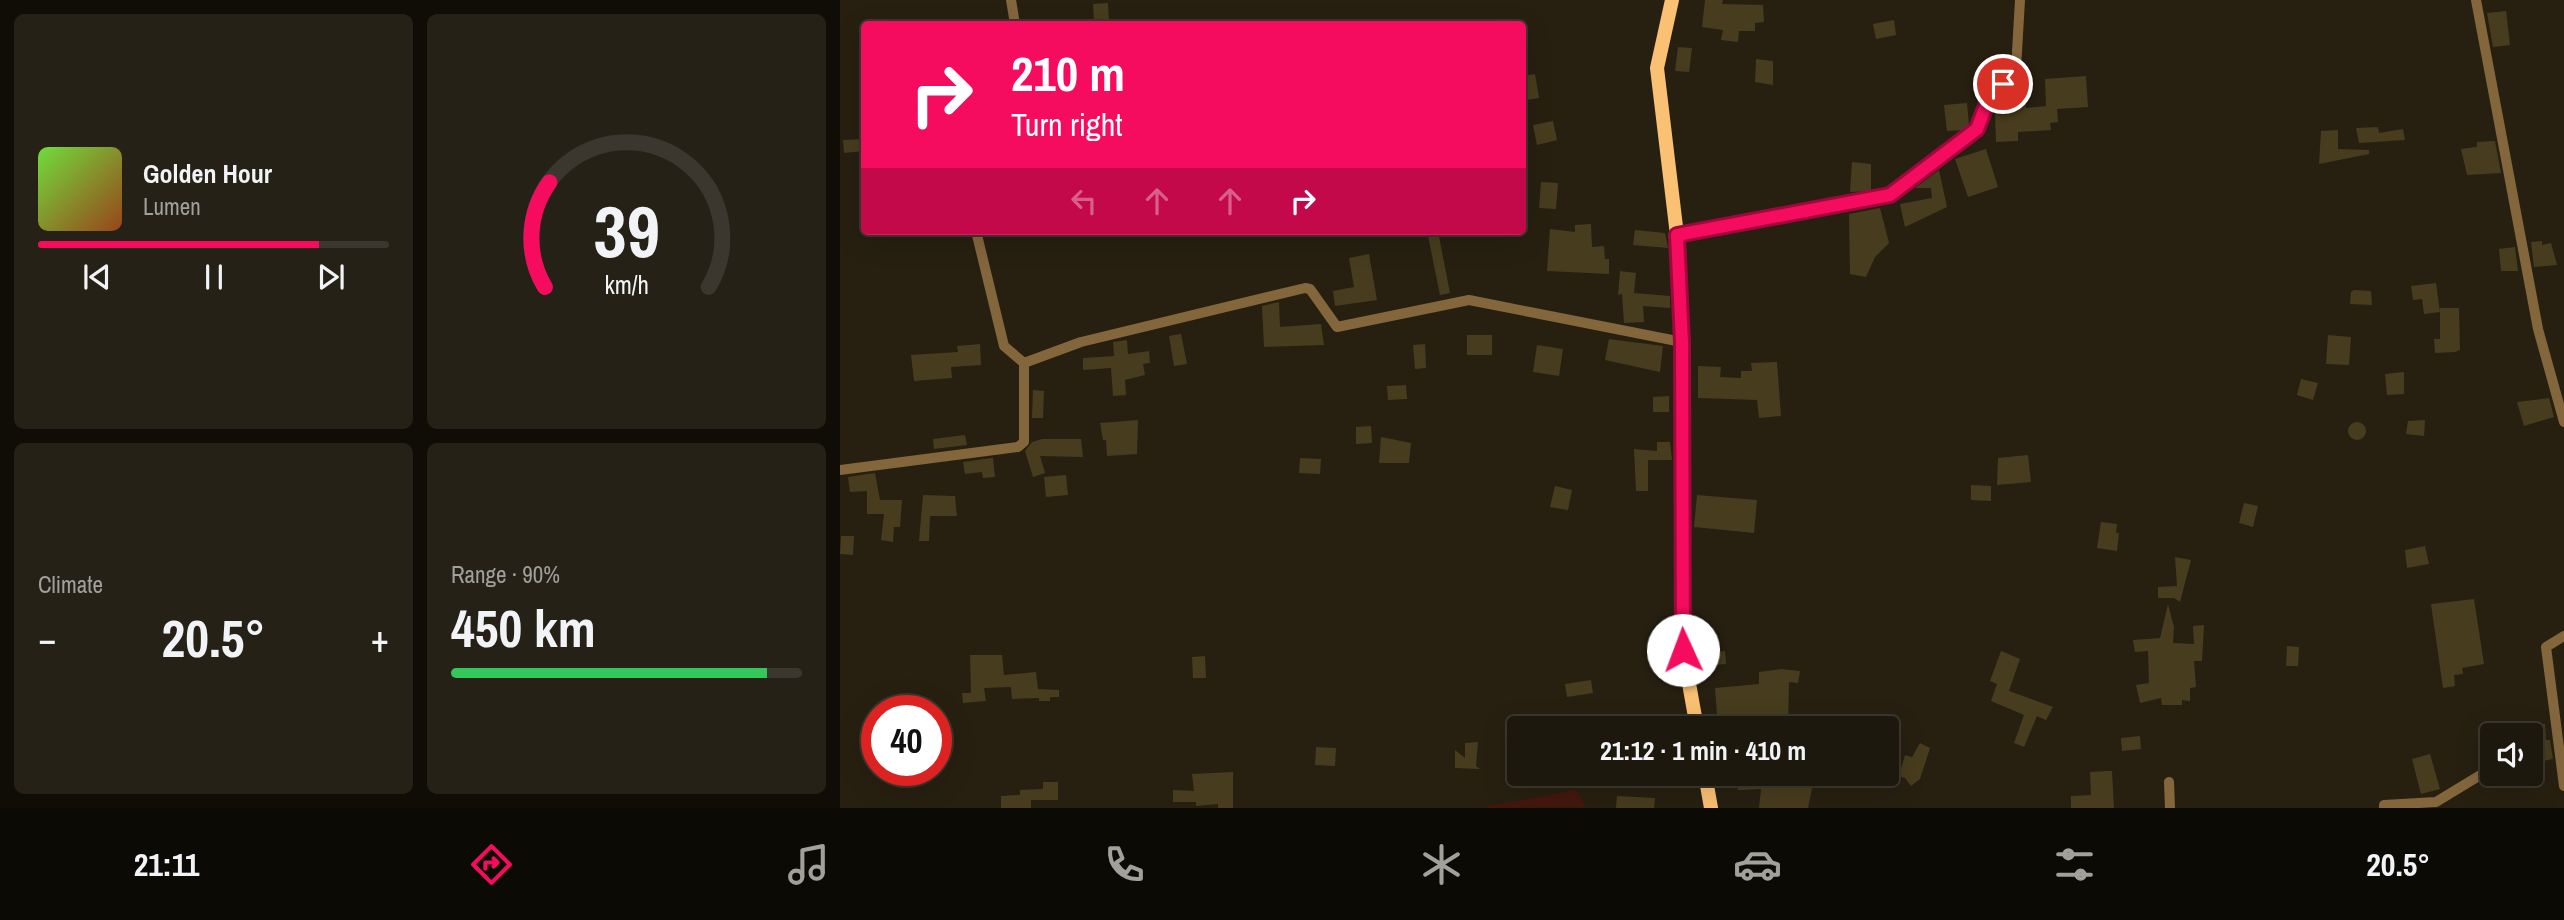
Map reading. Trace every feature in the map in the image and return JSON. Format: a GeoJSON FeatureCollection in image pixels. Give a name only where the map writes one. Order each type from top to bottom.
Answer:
{"type":"FeatureCollection","features":[{"type":"Feature","properties":{"kind":"street"},"geometry":{"type":"LineString","coordinates":[[1011,0],[1014,21]]}},
{"type":"Feature","properties":{"kind":"street"},"geometry":{"type":"LineString","coordinates":[[1672,0],[1657,68],[1677,235],[1682,342],[1681,600],[1683,650],[1695,716]]}},
{"type":"Feature","properties":{"kind":"street"},"geometry":{"type":"LineString","coordinates":[[1677,235],[1890,195],[1977,129],[1989,98],[2016,69],[2020,0]]}},
{"type":"Feature","properties":{"kind":"street"},"geometry":{"type":"LineString","coordinates":[[2476,0],[2538,329],[2564,422]]}},
{"type":"Feature","properties":{"kind":"street"},"geometry":{"type":"LineString","coordinates":[[840,470],[1018,447],[1024,442],[1024,363],[1004,346],[977,235]]}},
{"type":"Feature","properties":{"kind":"street"},"geometry":{"type":"LineString","coordinates":[[1024,363],[1081,342],[1305,288],[1310,289],[1337,327],[1469,300],[1682,342]]}},
{"type":"Feature","properties":{"kind":"street"},"geometry":{"type":"LineString","coordinates":[[2564,636],[2546,647],[2564,786]]}},
{"type":"Feature","properties":{"kind":"street"},"geometry":{"type":"LineString","coordinates":[[2384,808],[2384,804],[2436,802],[2480,775]]}},
{"type":"Feature","properties":{"kind":"street"},"geometry":{"type":"LineString","coordinates":[[2169,782],[2170,808]]}},
{"type":"Feature","properties":{"kind":"street"},"geometry":{"type":"LineString","coordinates":[[1707,786],[1712,808]]}},
{"type":"Feature","properties":{"kind":"shaded area"},"geometry":{"type":"Polygon","coordinates":[[[1576,790],[1586,807],[1485,808],[1489,806],[1576,790]]]}},
{"type":"Feature","properties":{"kind":"building"},"geometry":{"type":"Polygon","coordinates":[[[1705,0],[1723,0],[1722,4],[1763,5],[1764,22],[1755,23],[1755,31],[1739,31],[1738,42],[1721,40],[1723,30],[1702,27],[1705,0]]]}},
{"type":"Feature","properties":{"kind":"building"},"geometry":{"type":"Polygon","coordinates":[[[1108,3],[1109,21],[1094,21],[1093,4],[1108,3]]]}},
{"type":"Feature","properties":{"kind":"building"},"geometry":{"type":"Polygon","coordinates":[[[2506,11],[2510,45],[2493,47],[2487,13],[2506,11]]]}},
{"type":"Feature","properties":{"kind":"building"},"geometry":{"type":"Polygon","coordinates":[[[1894,20],[1896,35],[1876,39],[1873,24],[1894,20]]]}},
{"type":"Feature","properties":{"kind":"building"},"geometry":{"type":"Polygon","coordinates":[[[1678,47],[1692,48],[1689,72],[1675,71],[1678,47]]]}},
{"type":"Feature","properties":{"kind":"building"},"geometry":{"type":"Polygon","coordinates":[[[1756,59],[1773,61],[1773,85],[1755,82],[1756,59]]]}},
{"type":"Feature","properties":{"kind":"building"},"geometry":{"type":"Polygon","coordinates":[[[1535,74],[1539,98],[1527,100],[1526,76],[1535,74]]]}},
{"type":"Feature","properties":{"kind":"building"},"geometry":{"type":"Polygon","coordinates":[[[2086,76],[2088,107],[2057,109],[2058,122],[2050,123],[2051,130],[2018,132],[2018,141],[1996,142],[1995,113],[2003,112],[2004,93],[2025,92],[2026,108],[2046,106],[2045,79],[2086,76]]]}},
{"type":"Feature","properties":{"kind":"building"},"geometry":{"type":"Polygon","coordinates":[[[1967,103],[1969,125],[1963,130],[1947,131],[1944,105],[1967,103]]]}},
{"type":"Feature","properties":{"kind":"building"},"geometry":{"type":"Polygon","coordinates":[[[1553,121],[1557,140],[1537,145],[1533,125],[1553,121]]]}},
{"type":"Feature","properties":{"kind":"building"},"geometry":{"type":"Polygon","coordinates":[[[2378,127],[2379,133],[2403,129],[2405,140],[2359,143],[2356,128],[2378,127]]]}},
{"type":"Feature","properties":{"kind":"building"},"geometry":{"type":"Polygon","coordinates":[[[2338,130],[2338,149],[2369,150],[2369,154],[2319,164],[2321,131],[2338,130]]]}},
{"type":"Feature","properties":{"kind":"building"},"geometry":{"type":"Polygon","coordinates":[[[861,139],[861,151],[844,153],[843,140],[861,139]]]}},
{"type":"Feature","properties":{"kind":"building"},"geometry":{"type":"Polygon","coordinates":[[[2495,141],[2501,173],[2467,175],[2461,149],[2477,147],[2477,142],[2495,141]]]}},
{"type":"Feature","properties":{"kind":"building"},"geometry":{"type":"Polygon","coordinates":[[[1986,149],[1998,187],[1968,197],[1955,159],[1986,149]]]}},
{"type":"Feature","properties":{"kind":"building"},"geometry":{"type":"Polygon","coordinates":[[[1852,162],[1871,164],[1871,191],[1850,192],[1852,162]]]}},
{"type":"Feature","properties":{"kind":"building"},"geometry":{"type":"Polygon","coordinates":[[[1939,170],[1947,207],[1905,227],[1900,204],[1932,198],[1931,188],[1915,188],[1939,170]]]}},
{"type":"Feature","properties":{"kind":"building"},"geometry":{"type":"Polygon","coordinates":[[[1541,182],[1558,183],[1556,209],[1539,208],[1541,182]]]}},
{"type":"Feature","properties":{"kind":"building"},"geometry":{"type":"Polygon","coordinates":[[[1880,208],[1889,243],[1875,257],[1866,277],[1850,274],[1849,214],[1880,208]]]}},
{"type":"Feature","properties":{"kind":"building"},"geometry":{"type":"Polygon","coordinates":[[[1591,224],[1592,247],[1604,246],[1605,259],[1609,259],[1609,274],[1547,271],[1550,229],[1575,232],[1575,225],[1591,224]]]}},
{"type":"Feature","properties":{"kind":"building"},"geometry":{"type":"Polygon","coordinates":[[[1635,230],[1665,233],[1668,248],[1633,245],[1635,230]]]}},
{"type":"Feature","properties":{"kind":"building"},"geometry":{"type":"Polygon","coordinates":[[[1428,235],[1439,235],[1450,293],[1440,295],[1428,235]]]}},
{"type":"Feature","properties":{"kind":"building"},"geometry":{"type":"Polygon","coordinates":[[[2542,241],[2542,245],[2551,243],[2557,265],[2534,267],[2531,242],[2542,241]]]}},
{"type":"Feature","properties":{"kind":"building"},"geometry":{"type":"Polygon","coordinates":[[[2515,247],[2518,271],[2501,271],[2499,249],[2515,247]]]}},
{"type":"Feature","properties":{"kind":"building"},"geometry":{"type":"Polygon","coordinates":[[[1369,254],[1377,300],[1335,306],[1333,291],[1354,287],[1349,258],[1369,254]]]}},
{"type":"Feature","properties":{"kind":"building"},"geometry":{"type":"Polygon","coordinates":[[[1620,271],[1636,273],[1634,293],[1670,296],[1670,308],[1643,306],[1644,322],[1624,323],[1622,294],[1618,295],[1620,271]]]}},
{"type":"Feature","properties":{"kind":"building"},"geometry":{"type":"Polygon","coordinates":[[[2436,283],[2440,312],[2424,314],[2422,299],[2413,300],[2411,286],[2436,283]]]}},
{"type":"Feature","properties":{"kind":"building"},"geometry":{"type":"Polygon","coordinates":[[[2371,291],[2372,305],[2350,304],[2351,292],[2371,291]]]}},
{"type":"Feature","properties":{"kind":"building"},"geometry":{"type":"Polygon","coordinates":[[[1279,302],[1280,327],[1321,324],[1324,345],[1264,347],[1262,306],[1279,302]]]}},
{"type":"Feature","properties":{"kind":"building"},"geometry":{"type":"Polygon","coordinates":[[[2440,308],[2459,308],[2460,350],[2435,353],[2434,339],[2440,339],[2440,308]]]}},
{"type":"Feature","properties":{"kind":"building"},"geometry":{"type":"Polygon","coordinates":[[[1181,334],[1187,364],[1174,366],[1169,336],[1181,334]]]}},
{"type":"Feature","properties":{"kind":"building"},"geometry":{"type":"Polygon","coordinates":[[[1467,335],[1492,335],[1492,355],[1467,355],[1467,335]]]}},
{"type":"Feature","properties":{"kind":"building"},"geometry":{"type":"Polygon","coordinates":[[[2328,335],[2351,337],[2349,365],[2326,364],[2328,335]]]}},
{"type":"Feature","properties":{"kind":"building"},"geometry":{"type":"Polygon","coordinates":[[[1609,339],[1663,346],[1660,372],[1605,360],[1609,339]]]}},
{"type":"Feature","properties":{"kind":"building"},"geometry":{"type":"Polygon","coordinates":[[[1127,340],[1128,354],[1149,351],[1150,363],[1143,364],[1145,375],[1125,380],[1126,395],[1113,396],[1111,368],[1083,370],[1083,358],[1114,356],[1113,342],[1127,340]]]}},
{"type":"Feature","properties":{"kind":"building"},"geometry":{"type":"Polygon","coordinates":[[[980,344],[981,365],[951,367],[952,378],[914,381],[911,355],[958,352],[957,346],[980,344]]]}},
{"type":"Feature","properties":{"kind":"building"},"geometry":{"type":"Polygon","coordinates":[[[1425,344],[1426,368],[1415,369],[1413,345],[1425,344]]]}},
{"type":"Feature","properties":{"kind":"building"},"geometry":{"type":"Polygon","coordinates":[[[1537,345],[1563,349],[1559,376],[1533,372],[1537,345]]]}},
{"type":"Feature","properties":{"kind":"building"},"geometry":{"type":"Polygon","coordinates":[[[1777,362],[1781,416],[1759,418],[1757,400],[1698,398],[1698,366],[1721,367],[1720,377],[1741,378],[1741,371],[1752,371],[1751,363],[1777,362]]]}},
{"type":"Feature","properties":{"kind":"building"},"geometry":{"type":"Polygon","coordinates":[[[2404,372],[2404,394],[2387,395],[2385,374],[2404,372]]]}},
{"type":"Feature","properties":{"kind":"building"},"geometry":{"type":"Polygon","coordinates":[[[2301,379],[2318,383],[2313,400],[2297,395],[2301,379]]]}},
{"type":"Feature","properties":{"kind":"building"},"geometry":{"type":"Polygon","coordinates":[[[1406,385],[1407,399],[1388,400],[1387,386],[1406,385]]]}},
{"type":"Feature","properties":{"kind":"building"},"geometry":{"type":"Polygon","coordinates":[[[1033,390],[1044,391],[1043,418],[1032,418],[1033,390]]]}},
{"type":"Feature","properties":{"kind":"building"},"geometry":{"type":"Polygon","coordinates":[[[1669,396],[1669,412],[1653,412],[1653,397],[1669,396]]]}},
{"type":"Feature","properties":{"kind":"building"},"geometry":{"type":"Polygon","coordinates":[[[2549,398],[2554,417],[2524,426],[2517,402],[2549,398]]]}},
{"type":"Feature","properties":{"kind":"building"},"geometry":{"type":"Polygon","coordinates":[[[1138,420],[1137,454],[1107,456],[1106,440],[1103,440],[1100,423],[1138,420]]]}},
{"type":"Feature","properties":{"kind":"building"},"geometry":{"type":"Polygon","coordinates":[[[2425,420],[2424,436],[2406,434],[2408,421],[2425,420]]]}},
{"type":"Feature","properties":{"kind":"building"},"geometry":{"type":"Polygon","coordinates":[[[2357,422],[2363,425],[2366,431],[2363,437],[2357,440],[2351,437],[2348,431],[2351,425],[2357,422]]]}},
{"type":"Feature","properties":{"kind":"building"},"geometry":{"type":"Polygon","coordinates":[[[1371,426],[1372,443],[1356,444],[1356,427],[1371,426]]]}},
{"type":"Feature","properties":{"kind":"building"},"geometry":{"type":"Polygon","coordinates":[[[965,435],[967,445],[934,449],[933,439],[965,435]]]}},
{"type":"Feature","properties":{"kind":"building"},"geometry":{"type":"Polygon","coordinates":[[[1381,437],[1411,443],[1409,463],[1379,463],[1381,437]]]}},
{"type":"Feature","properties":{"kind":"building"},"geometry":{"type":"Polygon","coordinates":[[[1042,439],[1081,439],[1083,457],[1040,456],[1045,473],[1033,477],[1025,451],[1032,442],[1042,439]]]}},
{"type":"Feature","properties":{"kind":"building"},"geometry":{"type":"Polygon","coordinates":[[[1657,442],[1670,442],[1672,460],[1648,460],[1648,491],[1636,491],[1634,449],[1657,451],[1657,442]]]}},
{"type":"Feature","properties":{"kind":"building"},"geometry":{"type":"Polygon","coordinates":[[[2028,455],[2031,482],[1997,485],[1998,458],[2028,455]]]}},
{"type":"Feature","properties":{"kind":"building"},"geometry":{"type":"Polygon","coordinates":[[[993,458],[995,477],[983,478],[982,472],[965,474],[963,462],[993,458]]]}},
{"type":"Feature","properties":{"kind":"building"},"geometry":{"type":"Polygon","coordinates":[[[1300,458],[1321,459],[1320,474],[1299,473],[1300,458]]]}},
{"type":"Feature","properties":{"kind":"building"},"geometry":{"type":"Polygon","coordinates":[[[875,473],[880,500],[902,500],[900,527],[894,527],[893,542],[881,540],[884,514],[867,514],[867,491],[850,492],[848,477],[875,473]]]}},
{"type":"Feature","properties":{"kind":"building"},"geometry":{"type":"Polygon","coordinates":[[[1066,475],[1068,495],[1046,497],[1044,477],[1066,475]]]}},
{"type":"Feature","properties":{"kind":"building"},"geometry":{"type":"Polygon","coordinates":[[[1971,485],[1991,486],[1991,501],[1971,500],[1971,485]]]}},
{"type":"Feature","properties":{"kind":"building"},"geometry":{"type":"Polygon","coordinates":[[[1555,486],[1572,490],[1568,510],[1550,507],[1555,486]]]}},
{"type":"Feature","properties":{"kind":"building"},"geometry":{"type":"Polygon","coordinates":[[[923,495],[955,496],[957,516],[930,516],[929,541],[919,541],[923,495]]]}},
{"type":"Feature","properties":{"kind":"building"},"geometry":{"type":"Polygon","coordinates":[[[1697,495],[1757,500],[1754,533],[1694,527],[1697,495]]]}},
{"type":"Feature","properties":{"kind":"building"},"geometry":{"type":"Polygon","coordinates":[[[2244,503],[2258,506],[2253,527],[2239,523],[2244,503]]]}},
{"type":"Feature","properties":{"kind":"building"},"geometry":{"type":"Polygon","coordinates":[[[2101,522],[2117,524],[2117,551],[2097,548],[2101,522]]]}},
{"type":"Feature","properties":{"kind":"building"},"geometry":{"type":"Polygon","coordinates":[[[841,536],[854,536],[853,555],[840,554],[841,536]]]}},
{"type":"Feature","properties":{"kind":"building"},"geometry":{"type":"Polygon","coordinates":[[[2425,546],[2429,564],[2407,568],[2405,550],[2425,546]]]}},
{"type":"Feature","properties":{"kind":"building"},"geometry":{"type":"Polygon","coordinates":[[[2175,557],[2191,560],[2180,602],[2174,598],[2158,598],[2158,587],[2177,586],[2175,557]]]}},
{"type":"Feature","properties":{"kind":"building"},"geometry":{"type":"Polygon","coordinates":[[[2474,599],[2484,664],[2462,668],[2463,674],[2454,675],[2455,686],[2443,688],[2431,604],[2474,599]]]}},
{"type":"Feature","properties":{"kind":"building"},"geometry":{"type":"Polygon","coordinates":[[[2168,604],[2174,627],[2173,643],[2194,644],[2193,626],[2204,625],[2202,661],[2194,661],[2196,687],[2190,688],[2190,701],[2182,700],[2182,705],[2162,705],[2161,698],[2140,703],[2136,685],[2149,683],[2148,651],[2135,652],[2133,640],[2160,638],[2168,604]]]}},
{"type":"Feature","properties":{"kind":"building"},"geometry":{"type":"Polygon","coordinates":[[[2287,646],[2299,647],[2298,666],[2286,666],[2287,646]]]}},
{"type":"Feature","properties":{"kind":"building"},"geometry":{"type":"Polygon","coordinates":[[[1725,651],[1726,664],[1704,666],[1703,653],[1725,651]]]}},
{"type":"Feature","properties":{"kind":"building"},"geometry":{"type":"Polygon","coordinates":[[[2001,651],[2020,659],[2009,691],[2053,707],[2046,720],[2037,716],[2024,747],[2014,743],[2024,715],[1991,701],[1997,684],[1990,681],[2001,651]]]}},
{"type":"Feature","properties":{"kind":"building"},"geometry":{"type":"Polygon","coordinates":[[[970,655],[1002,655],[1004,675],[1036,672],[1038,689],[1059,690],[1059,697],[1050,697],[1050,701],[1039,701],[1039,698],[1012,699],[1011,687],[984,688],[986,701],[963,703],[962,693],[971,693],[970,655]]]}},
{"type":"Feature","properties":{"kind":"building"},"geometry":{"type":"Polygon","coordinates":[[[1205,656],[1206,678],[1193,678],[1192,657],[1205,656]]]}},
{"type":"Feature","properties":{"kind":"building"},"geometry":{"type":"Polygon","coordinates":[[[1781,669],[1800,671],[1798,683],[1789,682],[1788,716],[1717,716],[1715,688],[1759,684],[1759,672],[1781,669]]]}},
{"type":"Feature","properties":{"kind":"building"},"geometry":{"type":"Polygon","coordinates":[[[1591,680],[1593,693],[1567,697],[1565,684],[1591,680]]]}},
{"type":"Feature","properties":{"kind":"building"},"geometry":{"type":"Polygon","coordinates":[[[2543,724],[2546,740],[2550,740],[2553,759],[2543,761],[2543,724]]]}},
{"type":"Feature","properties":{"kind":"building"},"geometry":{"type":"Polygon","coordinates":[[[2140,736],[2141,749],[2122,751],[2121,738],[2140,736]]]}},
{"type":"Feature","properties":{"kind":"building"},"geometry":{"type":"Polygon","coordinates":[[[1478,742],[1476,766],[1480,769],[1455,768],[1455,750],[1465,758],[1465,743],[1478,742]]]}},
{"type":"Feature","properties":{"kind":"building"},"geometry":{"type":"Polygon","coordinates":[[[1920,743],[1930,748],[1920,779],[1911,786],[1905,778],[1899,776],[1905,755],[1912,757],[1920,743]]]}},
{"type":"Feature","properties":{"kind":"building"},"geometry":{"type":"Polygon","coordinates":[[[1316,747],[1336,748],[1335,766],[1315,765],[1316,747]]]}},
{"type":"Feature","properties":{"kind":"building"},"geometry":{"type":"Polygon","coordinates":[[[2430,754],[2440,789],[2421,794],[2412,759],[2430,754]]]}},
{"type":"Feature","properties":{"kind":"building"},"geometry":{"type":"Polygon","coordinates":[[[2112,771],[2114,808],[2071,808],[2071,796],[2091,795],[2090,772],[2112,771]]]}},
{"type":"Feature","properties":{"kind":"building"},"geometry":{"type":"Polygon","coordinates":[[[1233,772],[1233,808],[1218,808],[1218,804],[1196,806],[1196,802],[1173,802],[1173,790],[1194,791],[1192,774],[1233,772]]]}},
{"type":"Feature","properties":{"kind":"building"},"geometry":{"type":"Polygon","coordinates":[[[1043,782],[1058,782],[1058,800],[1031,800],[1031,808],[1001,808],[1001,796],[1020,795],[1020,790],[1043,789],[1043,782]]]}},
{"type":"Feature","properties":{"kind":"building"},"geometry":{"type":"Polygon","coordinates":[[[1738,786],[1813,786],[1808,808],[1759,808],[1761,789],[1738,790],[1738,786]]]}},
{"type":"Feature","properties":{"kind":"building"},"geometry":{"type":"Polygon","coordinates":[[[1617,796],[1655,798],[1654,808],[1616,808],[1617,796]]]}},
{"type":"Feature","properties":{"kind":"route"},"geometry":{"type":"LineString","coordinates":[[1683,650],[1682,342],[1677,235],[1890,195],[1977,129],[1989,98],[2003,84]]}}]}
